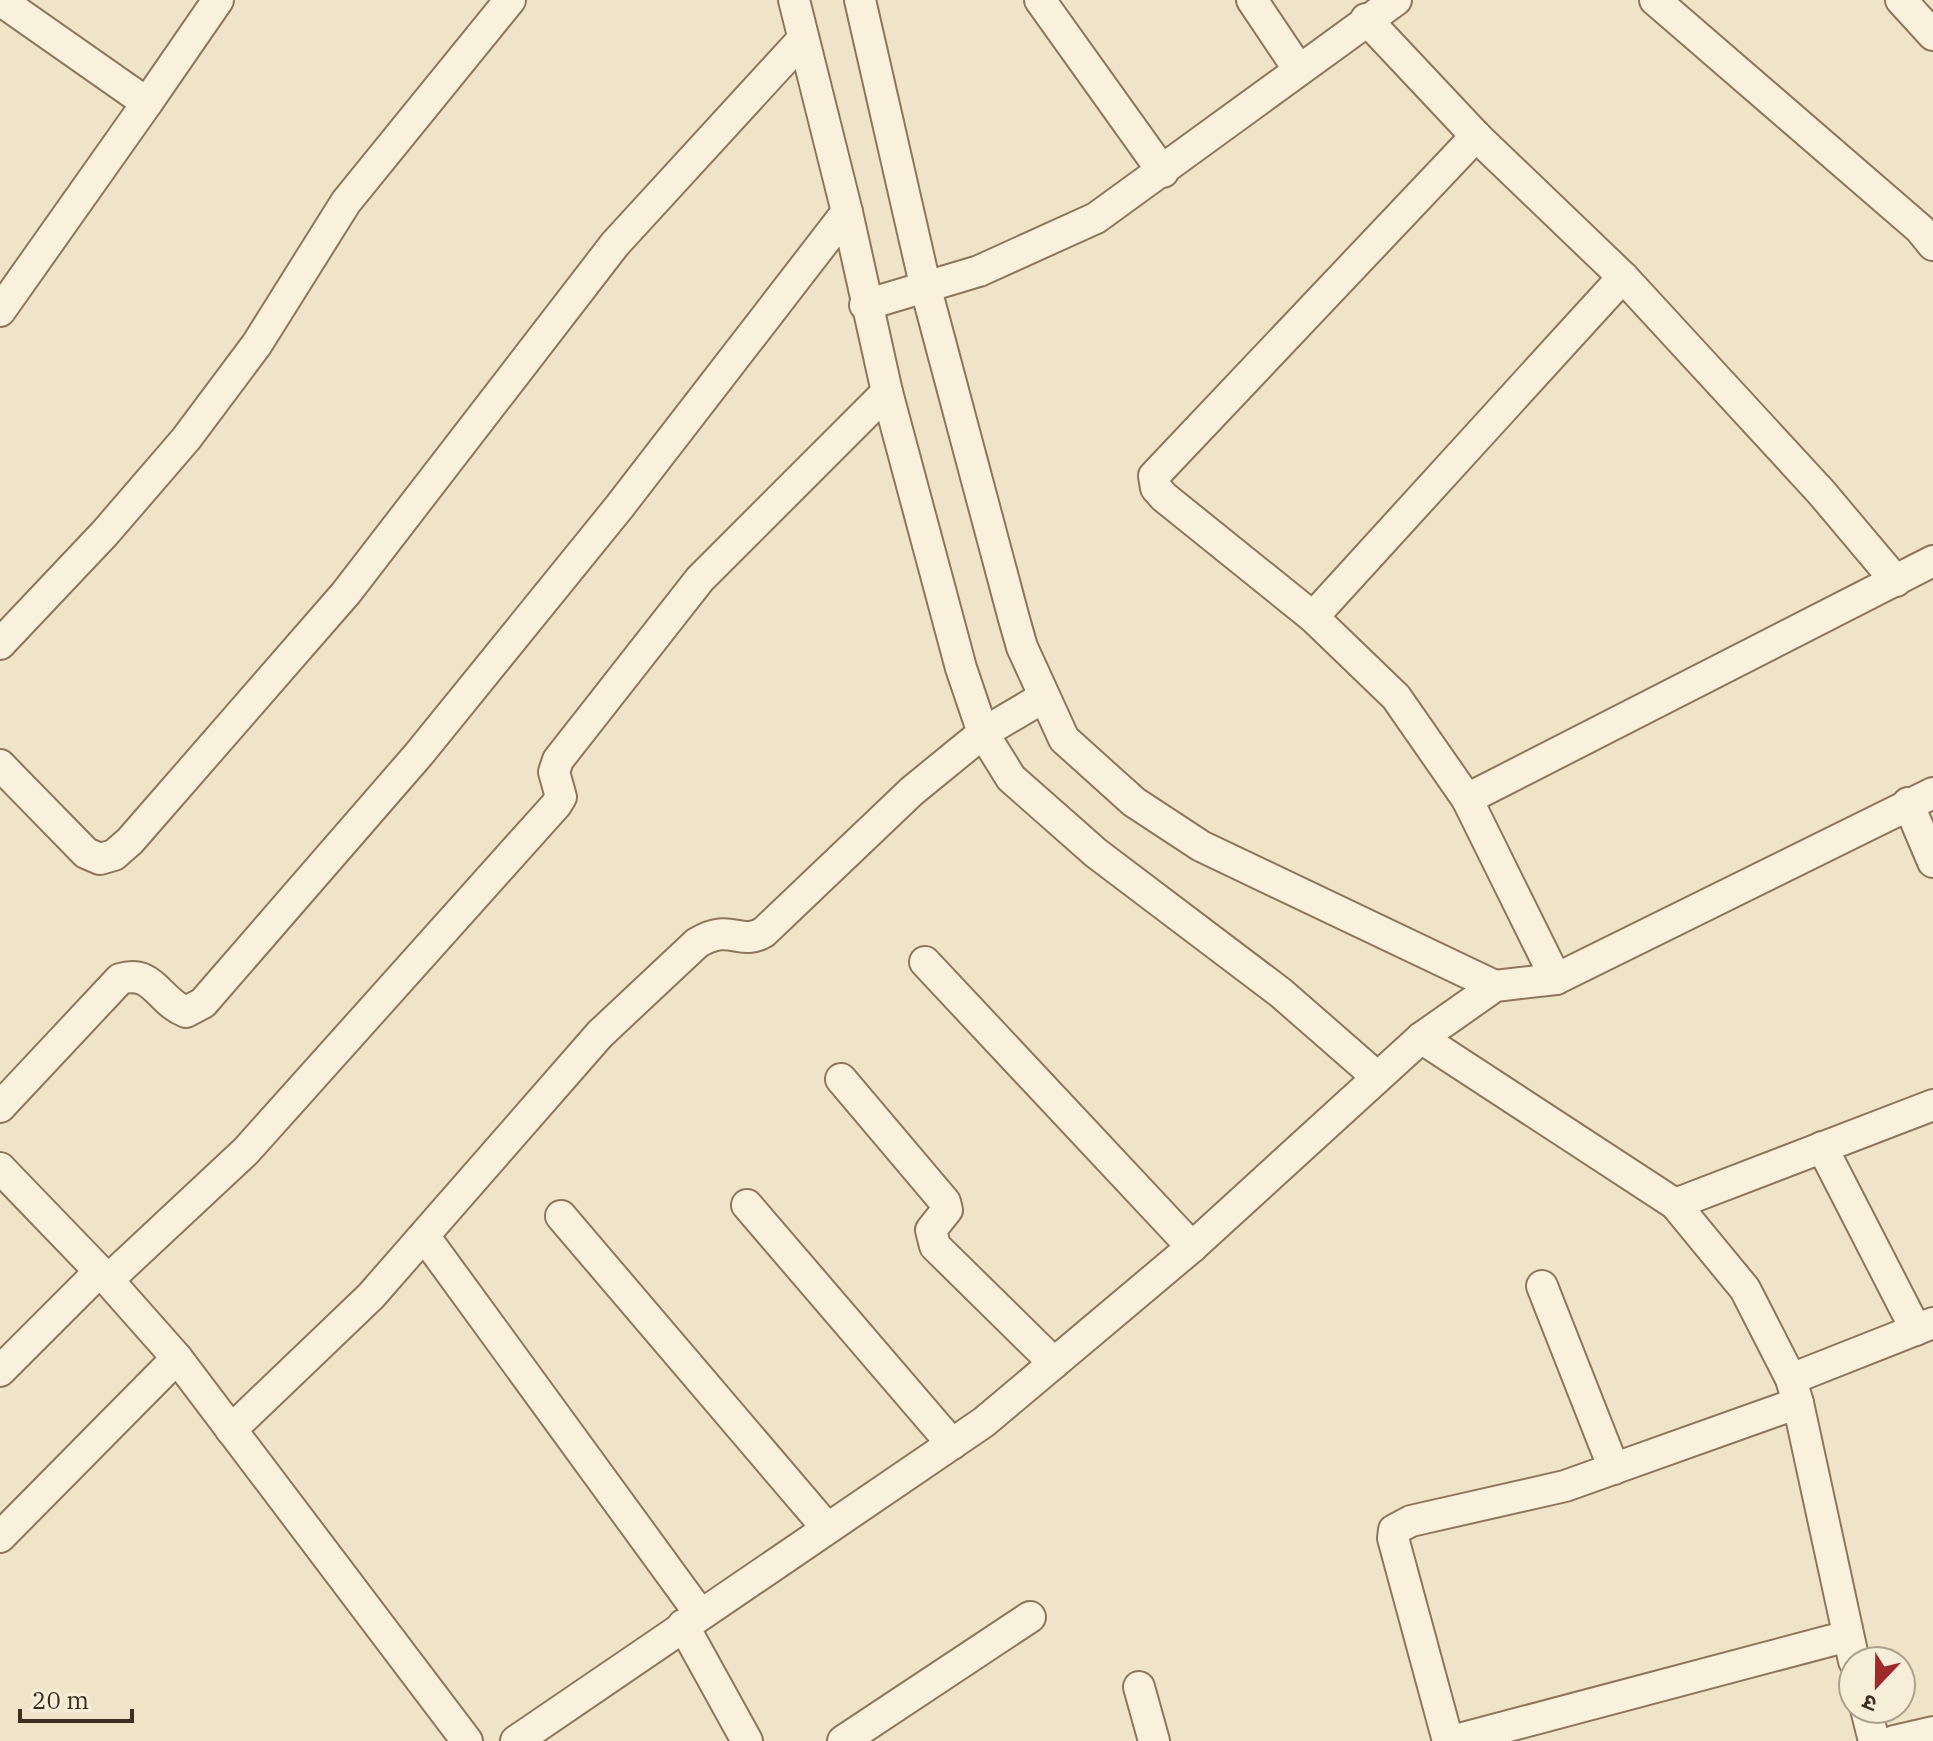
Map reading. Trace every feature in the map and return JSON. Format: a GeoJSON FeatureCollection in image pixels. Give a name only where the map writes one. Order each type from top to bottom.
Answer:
{"type":"FeatureCollection","features":[{"type":"Feature","properties":{"kind":"street"},"geometry":{"type":"LineString","coordinates":[[0,0],[147,103]]}},
{"type":"Feature","properties":{"kind":"street"},"geometry":{"type":"LineString","coordinates":[[0,311],[218,0]]}},
{"type":"Feature","properties":{"kind":"street"},"geometry":{"type":"LineString","coordinates":[[0,644],[105,533],[186,439],[257,344],[346,202],[510,0]]}},
{"type":"Feature","properties":{"kind":"street"},"geometry":{"type":"LineString","coordinates":[[794,0],[847,212],[865,305],[887,392],[961,668],[983,733],[1011,778],[1096,853],[1281,993],[1376,1076]]}},
{"type":"Feature","properties":{"kind":"street"},"geometry":{"type":"LineString","coordinates":[[860,0],[926,289],[1022,647],[1064,739],[1134,802],[1201,846],[1495,986]]}},
{"type":"Feature","properties":{"kind":"street"},"geometry":{"type":"LineString","coordinates":[[1040,0],[1163,172]]}},
{"type":"Feature","properties":{"kind":"street"},"geometry":{"type":"LineString","coordinates":[[1252,0],[1299,70]]}},
{"type":"Feature","properties":{"kind":"street"},"geometry":{"type":"LineString","coordinates":[[865,305],[970,274],[1096,218],[1396,0]]}},
{"type":"Feature","properties":{"kind":"street"},"geometry":{"type":"LineString","coordinates":[[1655,0],[1920,229],[1933,245]]}},
{"type":"Feature","properties":{"kind":"street"},"geometry":{"type":"LineString","coordinates":[[1901,0],[1933,35]]}},
{"type":"Feature","properties":{"kind":"street"},"geometry":{"type":"LineString","coordinates":[[1366,19],[1476,136],[1623,277],[1821,492],[1896,581]]}},
{"type":"Feature","properties":{"kind":"street"},"geometry":{"type":"LineString","coordinates":[[0,765],[86,853],[100,859],[114,855],[130,841],[346,593],[615,244],[803,39]]}},
{"type":"Feature","properties":{"kind":"street"},"geometry":{"type":"LineString","coordinates":[[1476,136],[1154,476],[1156,488],[1164,497],[1313,617],[1396,697],[1467,799],[1556,979]]}},
{"type":"Feature","properties":{"kind":"street"},"geometry":{"type":"LineString","coordinates":[[3,1099],[120,979],[141,976],[186,1012],[203,1003],[419,754],[620,506],[847,212]]}},
{"type":"Feature","properties":{"kind":"street"},"geometry":{"type":"LineString","coordinates":[[1313,617],[1623,277]]}},
{"type":"Feature","properties":{"kind":"street"},"geometry":{"type":"LineString","coordinates":[[0,1371],[246,1151],[556,805],[561,797],[554,772],[558,760],[700,579],[887,392]]}},
{"type":"Feature","properties":{"kind":"street"},"geometry":{"type":"LineString","coordinates":[[1467,799],[1933,561]]}},
{"type":"Feature","properties":{"kind":"street"},"geometry":{"type":"LineString","coordinates":[[231,1430],[371,1296],[600,1034],[697,943],[724,931],[749,938],[764,932],[912,791],[983,733],[1044,697]]}},
{"type":"Feature","properties":{"kind":"street"},"geometry":{"type":"LineString","coordinates":[[516,1741],[984,1422],[1192,1247],[1376,1076],[1421,1038],[1495,986],[1556,979],[1921,798],[1933,862]]}},
{"type":"Feature","properties":{"kind":"street"},"geometry":{"type":"LineString","coordinates":[[925,962],[1192,1247]]}},
{"type":"Feature","properties":{"kind":"street"},"geometry":{"type":"LineString","coordinates":[[1421,1038],[1675,1204],[1745,1289],[1795,1391],[1850,1645]]}},
{"type":"Feature","properties":{"kind":"street"},"geometry":{"type":"LineString","coordinates":[[841,1079],[945,1202],[947,1210],[943,1218],[931,1230],[935,1246],[1054,1363]]}},
{"type":"Feature","properties":{"kind":"street"},"geometry":{"type":"LineString","coordinates":[[1675,1204],[1933,1105]]}},
{"type":"Feature","properties":{"kind":"street"},"geometry":{"type":"LineString","coordinates":[[1822,1147],[1924,1326],[1795,1391],[1614,1469],[1551,1490],[1411,1521],[1394,1530],[1393,1538],[1450,1741],[1837,1651]]}},
{"type":"Feature","properties":{"kind":"street"},"geometry":{"type":"LineString","coordinates":[[0,1168],[104,1276],[177,1358],[467,1741]]}},
{"type":"Feature","properties":{"kind":"street"},"geometry":{"type":"LineString","coordinates":[[747,1205],[952,1444]]}},
{"type":"Feature","properties":{"kind":"street"},"geometry":{"type":"LineString","coordinates":[[561,1216],[827,1528]]}},
{"type":"Feature","properties":{"kind":"street"},"geometry":{"type":"LineString","coordinates":[[425,1237],[691,1620],[747,1741]]}},
{"type":"Feature","properties":{"kind":"street"},"geometry":{"type":"LineString","coordinates":[[1542,1286],[1614,1469]]}},
{"type":"Feature","properties":{"kind":"street"},"geometry":{"type":"LineString","coordinates":[[0,1537],[177,1358]]}},
{"type":"Feature","properties":{"kind":"street"},"geometry":{"type":"LineString","coordinates":[[843,1741],[1030,1617]]}},
{"type":"Feature","properties":{"kind":"street"},"geometry":{"type":"LineString","coordinates":[[1139,1687],[1154,1741]]}},
{"type":"Feature","properties":{"kind":"street"},"geometry":{"type":"LineString","coordinates":[[1888,1725],[1904,1737]]}}]}
